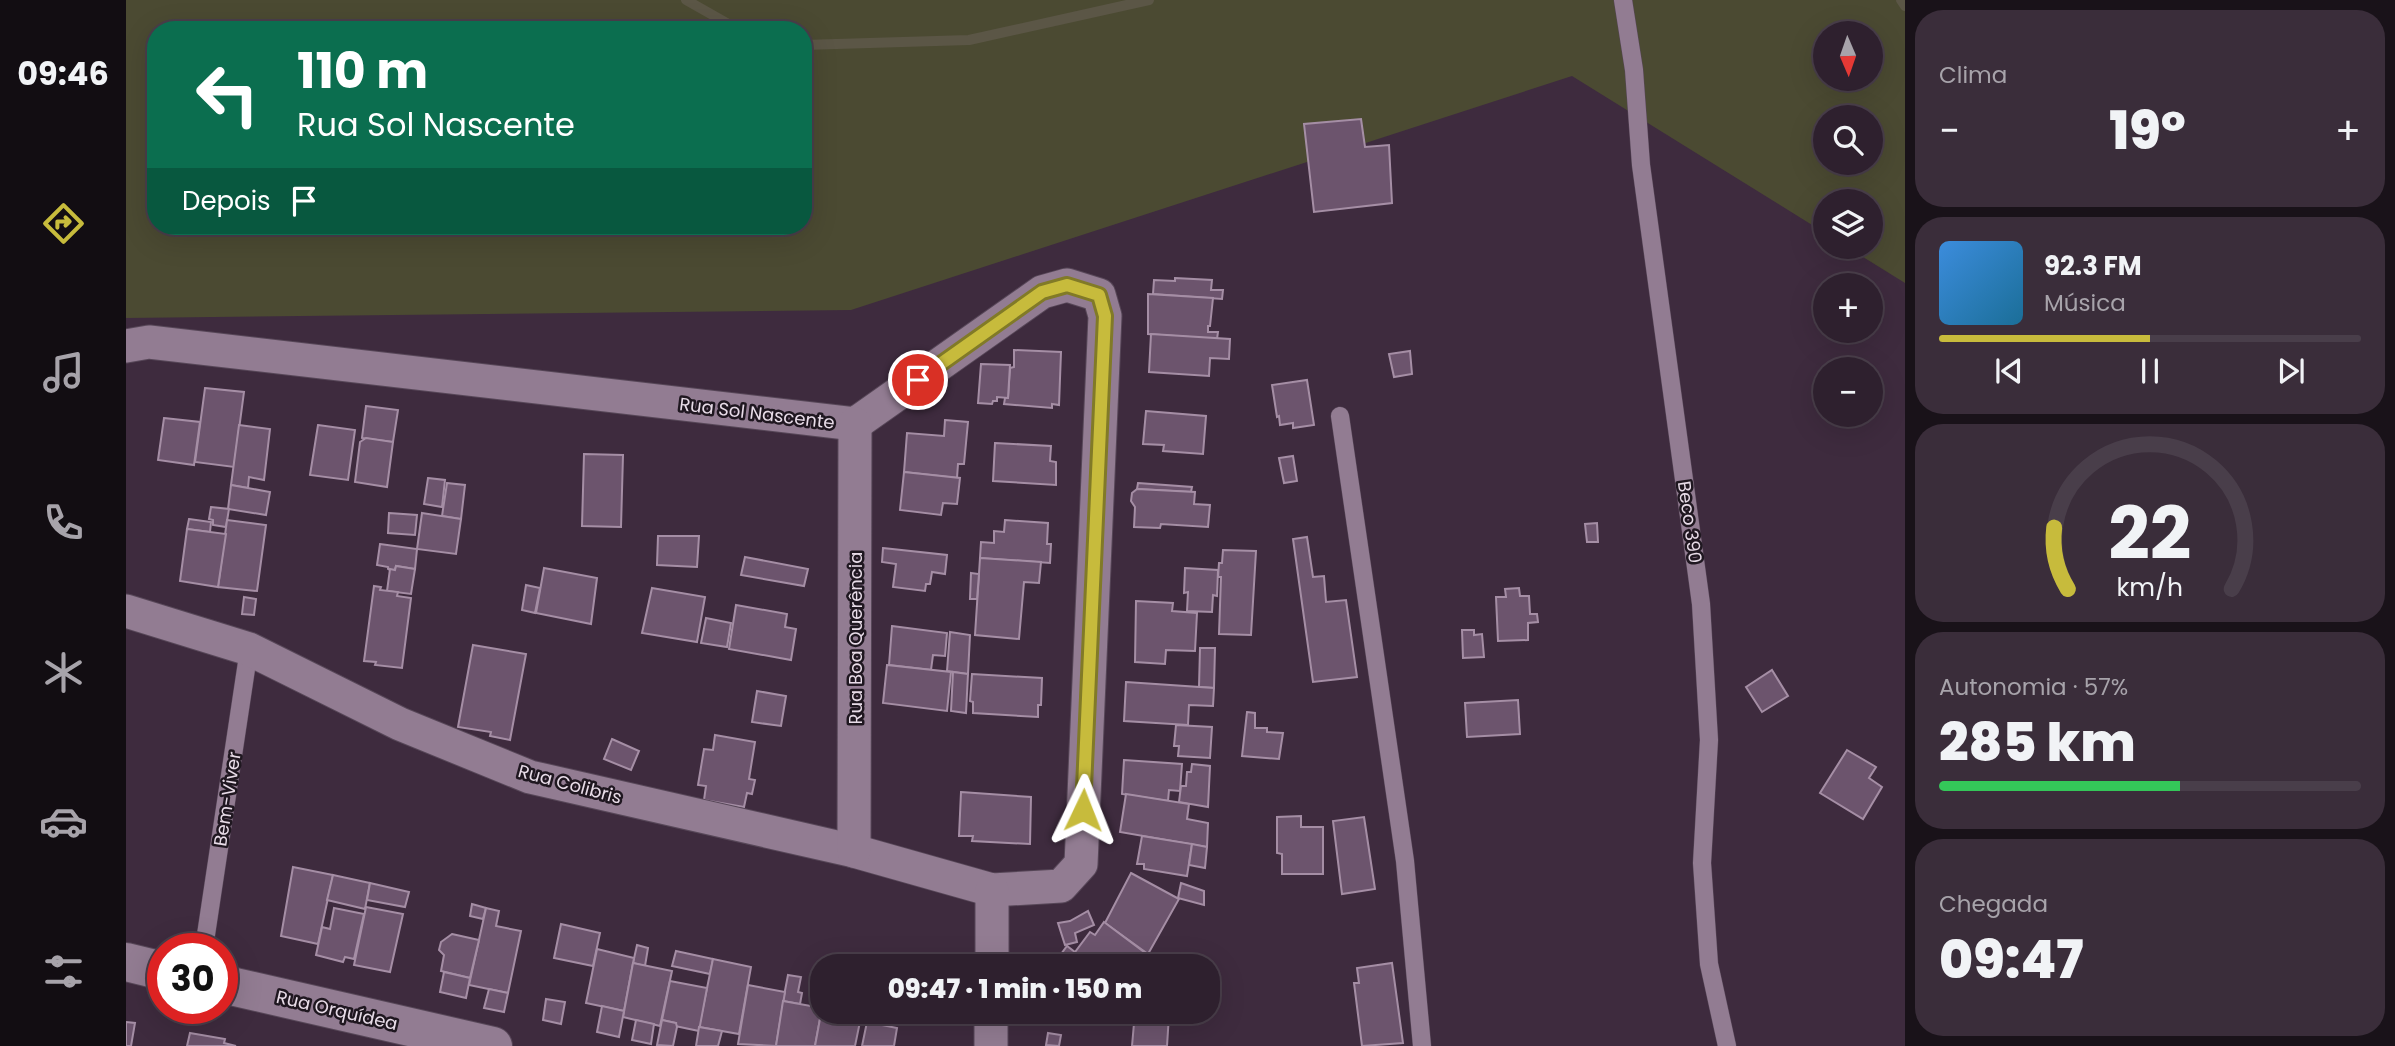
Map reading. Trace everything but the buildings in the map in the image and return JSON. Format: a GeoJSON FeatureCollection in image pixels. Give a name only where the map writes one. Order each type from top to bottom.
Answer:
{"type":"FeatureCollection","features":[{"type":"Feature","properties":{"kind":"street","name":"Rua Sol Nascente"},"geometry":{"type":"LineString","coordinates":[[126,346],[149,342],[855,424],[1042,292],[1067,285],[1099,295],[1105,316],[1081,864],[1061,886],[992,890]]}},
{"type":"Feature","properties":{"kind":"street","name":"Rua Boa Querência"},"geometry":{"type":"LineString","coordinates":[[854,851],[855,424]]}},
{"type":"Feature","properties":{"kind":"street","name":"Rua Colibris"},"geometry":{"type":"LineString","coordinates":[[126,611],[249,649],[400,724],[530,777],[854,851],[992,890]]}},
{"type":"Feature","properties":{"kind":"street"},"geometry":{"type":"LineString","coordinates":[[992,890],[992,954]]}},
{"type":"Feature","properties":{"kind":"street"},"geometry":{"type":"LineString","coordinates":[[126,962],[147,967]]}},
{"type":"Feature","properties":{"kind":"street","name":"Rua Orquídea"},"geometry":{"type":"LineString","coordinates":[[238,988],[493,1046]]}},
{"type":"Feature","properties":{"kind":"street"},"geometry":{"type":"LineString","coordinates":[[991,1024],[991,1046]]}},
{"type":"Feature","properties":{"kind":"lane","name":"Beco 390"},"geometry":{"type":"LineString","coordinates":[[1623,0],[1634,69],[1641,165],[1701,604],[1709,740],[1702,863],[1709,964],[1727,1046]]}},
{"type":"Feature","properties":{"kind":"lane"},"geometry":{"type":"LineString","coordinates":[[1340,416],[1405,861],[1422,1046]]}},
{"type":"Feature","properties":{"kind":"lane","name":"Bem-Viver"},"geometry":{"type":"LineString","coordinates":[[206,933],[249,649]]}},
{"type":"Feature","properties":{"kind":"shaded area"},"geometry":{"type":"Polygon","coordinates":[[[126,0],[1905,0],[1905,283],[1866,259],[1883,259],[1883,189],[1813,189],[1813,226],[1572,76],[851,310],[126,318],[126,0]]]}},
{"type":"Feature","properties":{"kind":"waterway"},"geometry":{"type":"LineString","coordinates":[[686,0],[723,21]]}},
{"type":"Feature","properties":{"kind":"waterway"},"geometry":{"type":"LineString","coordinates":[[812,45],[969,40],[1149,0]]}},
{"type":"Feature","properties":{"kind":"waterway"},"geometry":{"type":"LineString","coordinates":[[1901,0],[1905,6]]}},
{"type":"Feature","properties":{"kind":"route"},"geometry":{"type":"LineString","coordinates":[[918,380],[1042,292],[1067,285],[1099,295],[1105,316],[1083,810]]}}]}
